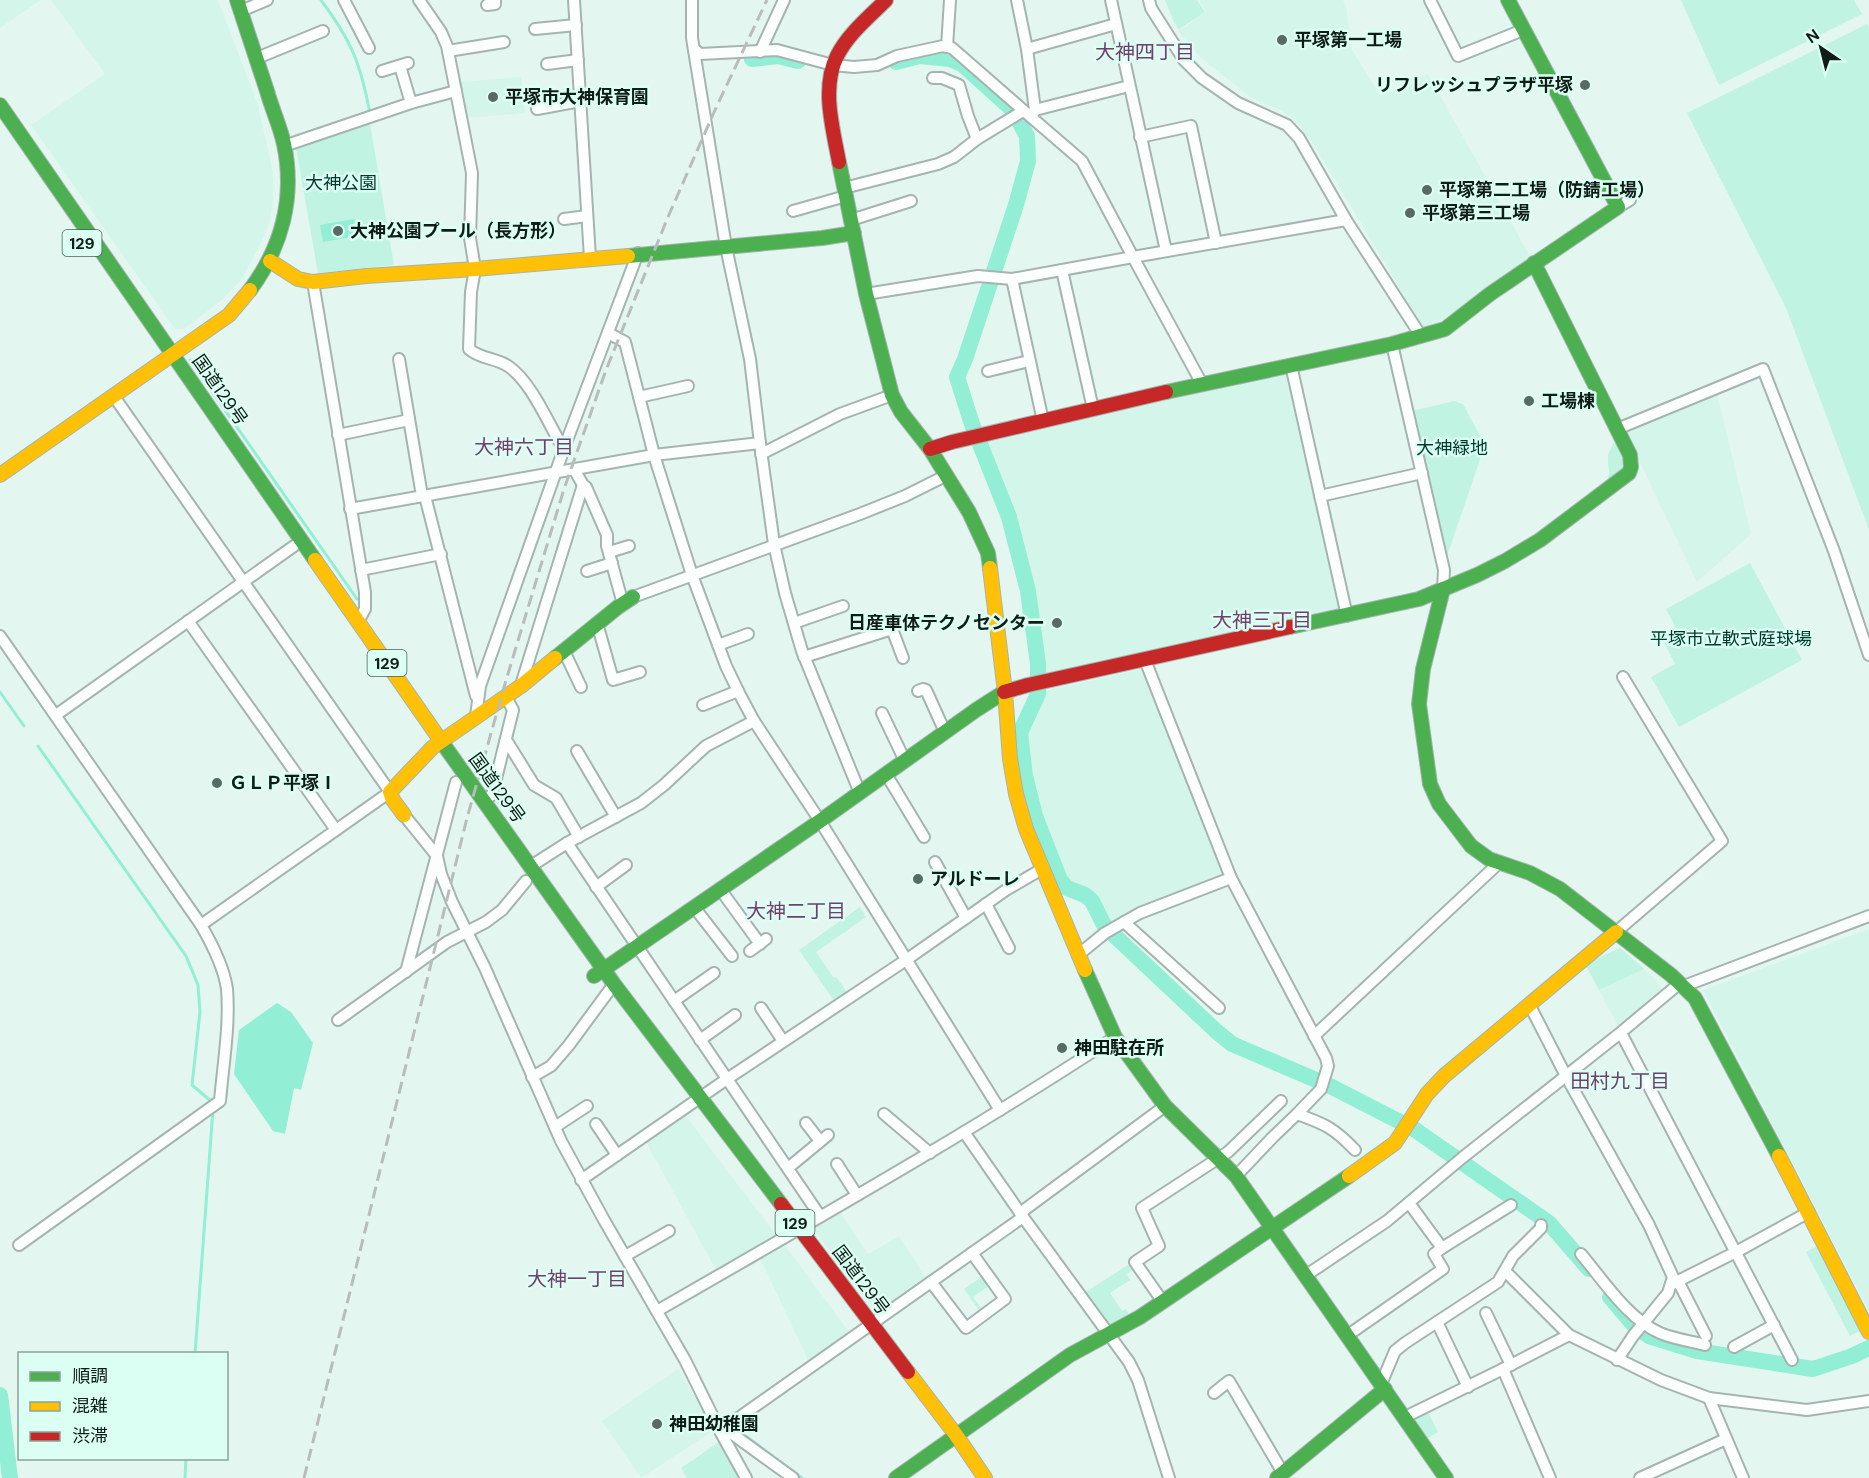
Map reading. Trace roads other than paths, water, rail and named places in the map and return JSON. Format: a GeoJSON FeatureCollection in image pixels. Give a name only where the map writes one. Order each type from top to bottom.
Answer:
{"type":"FeatureCollection","features":[{"type":"Feature","properties":{"kind":"main road"},"geometry":{"type":"LineString","coordinates":[[930,449],[1202,384],[1392,344],[1445,329],[1534,263],[1624,203],[1522,30],[1508,0]]}},
{"type":"Feature","properties":{"kind":"main road"},"geometry":{"type":"LineString","coordinates":[[882,2],[839,53],[833,65],[829,101],[832,127],[866,294],[892,395],[901,412],[930,449],[969,512],[988,553],[1005,692],[1010,759],[1016,794],[1026,829],[1100,1008],[1115,1037],[1165,1106],[1236,1176],[1446,1478]]}},
{"type":"Feature","properties":{"kind":"main road"},"geometry":{"type":"LineString","coordinates":[[0,475],[229,315],[257,283],[270,261],[283,227],[288,201],[288,171],[284,146],[239,6]]}},
{"type":"Feature","properties":{"kind":"main road","name":"国道129号"},"geometry":{"type":"LineString","coordinates":[[0,105],[294,546],[437,744],[484,800],[531,867],[610,989],[951,1438],[985,1478]]}},
{"type":"Feature","properties":{"kind":"main road","name":"国道129号"},"geometry":{"type":"LineString","coordinates":[[0,125],[358,622],[437,744],[456,782],[526,881],[599,973]]}},
{"type":"Feature","properties":{"kind":"main road"},"geometry":{"type":"LineString","coordinates":[[270,261],[298,279],[313,282],[822,238],[852,227]]}},
{"type":"Feature","properties":{"kind":"main road"},"geometry":{"type":"LineString","coordinates":[[599,973],[1005,692],[1046,681],[1347,616],[1443,590],[1531,546],[1629,473],[1630,455],[1534,263]]}},
{"type":"Feature","properties":{"kind":"main road"},"geometry":{"type":"LineString","coordinates":[[1443,590],[1423,669],[1419,704],[1430,784],[1439,804],[1471,846],[1489,859],[1530,873],[1548,882],[1616,932],[1695,998],[1809,1212],[1869,1332]]}},
{"type":"Feature","properties":{"kind":"main road"},"geometry":{"type":"LineString","coordinates":[[405,815],[393,800],[390,792],[437,744],[521,686],[628,600]]}},
{"type":"Feature","properties":{"kind":"main road"},"geometry":{"type":"LineString","coordinates":[[896,1478],[1070,1355],[1163,1302],[1376,1158],[1395,1143],[1427,1094],[1444,1076],[1616,932]]}},
{"type":"Feature","properties":{"kind":"main road"},"geometry":{"type":"LineString","coordinates":[[1286,1474],[1383,1387]]}},
{"type":"Feature","properties":{"kind":"main road","name":"国道129号"},"geometry":{"type":"LineString","coordinates":[[951,1438],[971,1478]]}},
{"type":"Feature","properties":{"kind":"street"},"geometry":{"type":"LineString","coordinates":[[239,6],[267,0]]}},
{"type":"Feature","properties":{"kind":"street"},"geometry":{"type":"LineString","coordinates":[[344,0],[369,48]]}},
{"type":"Feature","properties":{"kind":"street"},"geometry":{"type":"LineString","coordinates":[[419,0],[441,32],[448,51],[472,173],[470,238],[475,269],[471,292],[469,350],[474,354],[506,365],[519,375],[558,441],[566,443]]}},
{"type":"Feature","properties":{"kind":"street"},"geometry":{"type":"LineString","coordinates":[[574,0],[590,258]]}},
{"type":"Feature","properties":{"kind":"street"},"geometry":{"type":"LineString","coordinates":[[692,0],[691,23],[694,49],[726,247],[750,359],[774,544],[785,593],[804,657],[860,793]]}},
{"type":"Feature","properties":{"kind":"street"},"geometry":{"type":"LineString","coordinates":[[760,52],[784,0]]}},
{"type":"Feature","properties":{"kind":"street"},"geometry":{"type":"LineString","coordinates":[[946,47],[950,0]]}},
{"type":"Feature","properties":{"kind":"street"},"geometry":{"type":"LineString","coordinates":[[1017,0],[1027,49],[1030,113]]}},
{"type":"Feature","properties":{"kind":"street"},"geometry":{"type":"LineString","coordinates":[[1111,0],[1166,251]]}},
{"type":"Feature","properties":{"kind":"street"},"geometry":{"type":"LineString","coordinates":[[1149,0],[1151,8],[1184,60],[1202,78],[1238,103],[1287,124],[1299,138],[1346,220],[1421,336]]}},
{"type":"Feature","properties":{"kind":"street"},"geometry":{"type":"LineString","coordinates":[[1430,0],[1458,56],[1522,30]]}},
{"type":"Feature","properties":{"kind":"street"},"geometry":{"type":"LineString","coordinates":[[351,10],[362,4]]}},
{"type":"Feature","properties":{"kind":"street"},"geometry":{"type":"LineString","coordinates":[[1027,49],[1116,24]]}},
{"type":"Feature","properties":{"kind":"street"},"geometry":{"type":"LineString","coordinates":[[535,29],[576,25]]}},
{"type":"Feature","properties":{"kind":"street"},"geometry":{"type":"LineString","coordinates":[[256,58],[303,43],[323,31]]}},
{"type":"Feature","properties":{"kind":"street"},"geometry":{"type":"LineString","coordinates":[[448,51],[498,41]]}},
{"type":"Feature","properties":{"kind":"street"},"geometry":{"type":"LineString","coordinates":[[694,49],[700,54],[777,50],[833,65],[854,67],[877,65],[897,56],[946,47],[952,48],[1030,113],[1082,161],[1202,384]]}},
{"type":"Feature","properties":{"kind":"street"},"geometry":{"type":"LineString","coordinates":[[548,64],[578,60]]}},
{"type":"Feature","properties":{"kind":"street"},"geometry":{"type":"LineString","coordinates":[[382,71],[404,64],[411,103]]}},
{"type":"Feature","properties":{"kind":"street"},"geometry":{"type":"LineString","coordinates":[[939,75],[959,86],[968,104],[977,139]]}},
{"type":"Feature","properties":{"kind":"street"},"geometry":{"type":"LineString","coordinates":[[793,211],[805,203],[938,164],[954,157],[977,139],[1030,113],[1129,86]]}},
{"type":"Feature","properties":{"kind":"street"},"geometry":{"type":"LineString","coordinates":[[284,146],[411,103],[456,91]]}},
{"type":"Feature","properties":{"kind":"street"},"geometry":{"type":"LineString","coordinates":[[537,109],[580,101]]}},
{"type":"Feature","properties":{"kind":"street"},"geometry":{"type":"LineString","coordinates":[[1140,137],[1191,126],[1216,243]]}},
{"type":"Feature","properties":{"kind":"street"},"geometry":{"type":"LineString","coordinates":[[852,227],[911,201]]}},
{"type":"Feature","properties":{"kind":"street"},"geometry":{"type":"LineString","coordinates":[[564,219],[588,216]]}},
{"type":"Feature","properties":{"kind":"street"},"geometry":{"type":"LineString","coordinates":[[866,294],[978,276],[1012,279],[1346,220]]}},
{"type":"Feature","properties":{"kind":"street"},"geometry":{"type":"LineString","coordinates":[[476,716],[480,686],[555,473],[638,254]]}},
{"type":"Feature","properties":{"kind":"street"},"geometry":{"type":"LineString","coordinates":[[1062,270],[1093,409]]}},
{"type":"Feature","properties":{"kind":"street"},"geometry":{"type":"LineString","coordinates":[[1012,279],[1042,421]]}},
{"type":"Feature","properties":{"kind":"street"},"geometry":{"type":"LineString","coordinates":[[313,282],[365,592],[365,609],[358,622]]}},
{"type":"Feature","properties":{"kind":"street"},"geometry":{"type":"LineString","coordinates":[[608,333],[625,342],[675,539],[692,575],[738,691],[754,721],[820,821],[1000,1110]]}},
{"type":"Feature","properties":{"kind":"street"},"geometry":{"type":"LineString","coordinates":[[1392,344],[1446,568],[1443,590]]}},
{"type":"Feature","properties":{"kind":"street"},"geometry":{"type":"LineString","coordinates":[[399,359],[424,496],[477,699]]}},
{"type":"Feature","properties":{"kind":"street"},"geometry":{"type":"LineString","coordinates":[[988,371],[1029,361]]}},
{"type":"Feature","properties":{"kind":"street"},"geometry":{"type":"LineString","coordinates":[[1291,365],[1347,616]]}},
{"type":"Feature","properties":{"kind":"street"},"geometry":{"type":"LineString","coordinates":[[1617,429],[1763,369],[1822,519],[1869,655]]}},
{"type":"Feature","properties":{"kind":"street"},"geometry":{"type":"LineString","coordinates":[[639,397],[688,386]]}},
{"type":"Feature","properties":{"kind":"street"},"geometry":{"type":"LineString","coordinates":[[114,395],[390,792],[201,925]]}},
{"type":"Feature","properties":{"kind":"street"},"geometry":{"type":"LineString","coordinates":[[350,509],[654,455],[760,448],[892,395]]}},
{"type":"Feature","properties":{"kind":"street"},"geometry":{"type":"LineString","coordinates":[[338,435],[409,420]]}},
{"type":"Feature","properties":{"kind":"street"},"geometry":{"type":"LineString","coordinates":[[574,469],[586,487],[607,535],[610,557],[628,600],[774,544],[863,513],[945,476]]}},
{"type":"Feature","properties":{"kind":"street"},"geometry":{"type":"LineString","coordinates":[[1320,496],[1422,473]]}},
{"type":"Feature","properties":{"kind":"street"},"geometry":{"type":"LineString","coordinates":[[521,686],[583,485]]}},
{"type":"Feature","properties":{"kind":"street"},"geometry":{"type":"LineString","coordinates":[[56,716],[294,546]]}},
{"type":"Feature","properties":{"kind":"street"},"geometry":{"type":"LineString","coordinates":[[587,571],[629,546]]}},
{"type":"Feature","properties":{"kind":"street"},"geometry":{"type":"LineString","coordinates":[[361,570],[441,554]]}},
{"type":"Feature","properties":{"kind":"street"},"geometry":{"type":"LineString","coordinates":[[794,623],[843,606]]}},
{"type":"Feature","properties":{"kind":"street"},"geometry":{"type":"LineString","coordinates":[[188,621],[336,830]]}},
{"type":"Feature","properties":{"kind":"street"},"geometry":{"type":"LineString","coordinates":[[597,624],[613,680],[635,677]]}},
{"type":"Feature","properties":{"kind":"street"},"geometry":{"type":"LineString","coordinates":[[804,657],[852,646],[892,629],[904,652]]}},
{"type":"Feature","properties":{"kind":"street"},"geometry":{"type":"LineString","coordinates":[[718,645],[748,634]]}},
{"type":"Feature","properties":{"kind":"street"},"geometry":{"type":"LineString","coordinates":[[0,636],[201,925],[216,953],[227,988],[227,1021],[220,1101],[19,1245]]}},
{"type":"Feature","properties":{"kind":"street"},"geometry":{"type":"LineString","coordinates":[[564,651],[581,687]]}},
{"type":"Feature","properties":{"kind":"street"},"geometry":{"type":"LineString","coordinates":[[1145,660],[1231,878],[1326,1058],[1328,1066],[1321,1089],[1236,1176]]}},
{"type":"Feature","properties":{"kind":"street"},"geometry":{"type":"LineString","coordinates":[[1616,932],[1722,841],[1623,677]]}},
{"type":"Feature","properties":{"kind":"street"},"geometry":{"type":"LineString","coordinates":[[926,690],[945,732]]}},
{"type":"Feature","properties":{"kind":"street"},"geometry":{"type":"LineString","coordinates":[[703,705],[738,691]]}},
{"type":"Feature","properties":{"kind":"street"},"geometry":{"type":"LineString","coordinates":[[484,800],[492,795],[513,710],[506,697]]}},
{"type":"Feature","properties":{"kind":"street"},"geometry":{"type":"LineString","coordinates":[[882,713],[905,761]]}},
{"type":"Feature","properties":{"kind":"street"},"geometry":{"type":"LineString","coordinates":[[531,867],[567,843],[641,803],[706,746],[754,721]]}},
{"type":"Feature","properties":{"kind":"street"},"geometry":{"type":"LineString","coordinates":[[506,742],[534,785],[556,798],[579,837]]}},
{"type":"Feature","properties":{"kind":"street"},"geometry":{"type":"LineString","coordinates":[[583,754],[597,793],[616,817]]}},
{"type":"Feature","properties":{"kind":"street"},"geometry":{"type":"LineString","coordinates":[[886,774],[924,837]]}},
{"type":"Feature","properties":{"kind":"street"},"geometry":{"type":"LineString","coordinates":[[406,972],[456,782]]}},
{"type":"Feature","properties":{"kind":"street"},"geometry":{"type":"LineString","coordinates":[[405,815],[437,856],[448,892],[581,1180],[685,1360],[746,1478]]}},
{"type":"Feature","properties":{"kind":"street"},"geometry":{"type":"LineString","coordinates":[[567,843],[820,1216]]}},
{"type":"Feature","properties":{"kind":"street"},"geometry":{"type":"LineString","coordinates":[[935,862],[966,918]]}},
{"type":"Feature","properties":{"kind":"street"},"geometry":{"type":"LineString","coordinates":[[1314,1036],[1500,862]]}},
{"type":"Feature","properties":{"kind":"street"},"geometry":{"type":"LineString","coordinates":[[596,887],[626,865]]}},
{"type":"Feature","properties":{"kind":"street"},"geometry":{"type":"LineString","coordinates":[[581,1180],[1006,890],[1042,869]]}},
{"type":"Feature","properties":{"kind":"street"},"geometry":{"type":"LineString","coordinates":[[1078,955],[1105,933],[1140,913],[1231,878]]}},
{"type":"Feature","properties":{"kind":"street"},"geometry":{"type":"LineString","coordinates":[[338,1020],[447,942],[486,922],[502,910],[526,881]]}},
{"type":"Feature","properties":{"kind":"street"},"geometry":{"type":"LineString","coordinates":[[720,889],[741,911],[759,945]]}},
{"type":"Feature","properties":{"kind":"street"},"geometry":{"type":"LineString","coordinates":[[986,904],[1008,948]]}},
{"type":"Feature","properties":{"kind":"street"},"geometry":{"type":"LineString","coordinates":[[694,907],[732,956]]}},
{"type":"Feature","properties":{"kind":"street"},"geometry":{"type":"LineString","coordinates":[[1305,1276],[1387,1221],[1682,985],[1869,916]]}},
{"type":"Feature","properties":{"kind":"street"},"geometry":{"type":"LineString","coordinates":[[1124,922],[1219,1008]]}},
{"type":"Feature","properties":{"kind":"street"},"geometry":{"type":"LineString","coordinates":[[674,1000],[714,973]]}},
{"type":"Feature","properties":{"kind":"street"},"geometry":{"type":"LineString","coordinates":[[532,1077],[551,1066],[610,989]]}},
{"type":"Feature","properties":{"kind":"street"},"geometry":{"type":"LineString","coordinates":[[1529,1004],[1654,1235],[1705,1340],[1661,1334],[1644,1324],[1629,1311],[1581,1254]]}},
{"type":"Feature","properties":{"kind":"street"},"geometry":{"type":"LineString","coordinates":[[761,1008],[783,1041]]}},
{"type":"Feature","properties":{"kind":"street"},"geometry":{"type":"LineString","coordinates":[[700,1040],[735,1015]]}},
{"type":"Feature","properties":{"kind":"street"},"geometry":{"type":"LineString","coordinates":[[1621,1033],[1792,1360]]}},
{"type":"Feature","properties":{"kind":"street"},"geometry":{"type":"LineString","coordinates":[[657,1311],[930,1153],[1115,1037]]}},
{"type":"Feature","properties":{"kind":"street"},"geometry":{"type":"LineString","coordinates":[[1163,1302],[1135,1262],[1159,1246],[1142,1208],[1228,1152],[1281,1101]]}},
{"type":"Feature","properties":{"kind":"street"},"geometry":{"type":"LineString","coordinates":[[555,1127],[587,1106]]}},
{"type":"Feature","properties":{"kind":"street"},"geometry":{"type":"LineString","coordinates":[[722,1429],[972,1253],[1165,1106]]}},
{"type":"Feature","properties":{"kind":"street"},"geometry":{"type":"LineString","coordinates":[[884,1114],[930,1153]]}},
{"type":"Feature","properties":{"kind":"street"},"geometry":{"type":"LineString","coordinates":[[1297,1114],[1325,1124],[1355,1150]]}},
{"type":"Feature","properties":{"kind":"street"},"geometry":{"type":"LineString","coordinates":[[788,1168],[824,1138],[806,1123]]}},
{"type":"Feature","properties":{"kind":"street"},"geometry":{"type":"LineString","coordinates":[[596,1124],[617,1155]]}},
{"type":"Feature","properties":{"kind":"street"},"geometry":{"type":"LineString","coordinates":[[964,1132],[1129,1362],[1138,1380],[1169,1478]]}},
{"type":"Feature","properties":{"kind":"street"},"geometry":{"type":"LineString","coordinates":[[837,1164],[857,1195]]}},
{"type":"Feature","properties":{"kind":"street"},"geometry":{"type":"LineString","coordinates":[[1409,1203],[1442,1248]]}},
{"type":"Feature","properties":{"kind":"street"},"geometry":{"type":"LineString","coordinates":[[1348,1335],[1443,1269],[1434,1254],[1511,1205]]}},
{"type":"Feature","properties":{"kind":"street"},"geometry":{"type":"LineString","coordinates":[[1617,1360],[1675,1282],[1809,1212]]}},
{"type":"Feature","properties":{"kind":"street"},"geometry":{"type":"LineString","coordinates":[[1383,1387],[1395,1351],[1498,1282],[1513,1256],[1541,1228],[1541,1225]]}},
{"type":"Feature","properties":{"kind":"street"},"geometry":{"type":"LineString","coordinates":[[625,1256],[669,1231]]}},
{"type":"Feature","properties":{"kind":"street"},"geometry":{"type":"LineString","coordinates":[[931,1282],[966,1328],[1005,1299],[972,1253]]}},
{"type":"Feature","properties":{"kind":"street"},"geometry":{"type":"LineString","coordinates":[[1504,1271],[1569,1335],[1661,1380],[1709,1398],[1807,1410],[1869,1401]]}},
{"type":"Feature","properties":{"kind":"street"},"geometry":{"type":"LineString","coordinates":[[1486,1313],[1550,1478]]}},
{"type":"Feature","properties":{"kind":"street"},"geometry":{"type":"LineString","coordinates":[[1437,1322],[1468,1386]]}},
{"type":"Feature","properties":{"kind":"street"},"geometry":{"type":"LineString","coordinates":[[1734,1347],[1774,1325]]}},
{"type":"Feature","properties":{"kind":"street"},"geometry":{"type":"LineString","coordinates":[[1405,1417],[1569,1335]]}},
{"type":"Feature","properties":{"kind":"street"},"geometry":{"type":"LineString","coordinates":[[1214,1393],[1229,1381],[1286,1474]]}},
{"type":"Feature","properties":{"kind":"street"},"geometry":{"type":"LineString","coordinates":[[1709,1398],[1743,1478]]}},
{"type":"Feature","properties":{"kind":"street"},"geometry":{"type":"LineString","coordinates":[[722,1429],[793,1478]]}},
{"type":"Feature","properties":{"kind":"street"},"geometry":{"type":"LineString","coordinates":[[1640,1478],[1726,1439]]}},
{"type":"Feature","properties":{"kind":"waterway"},"geometry":{"type":"LineString","coordinates":[[321,0],[353,53],[363,81],[370,114]]}},
{"type":"Feature","properties":{"kind":"waterway"},"geometry":{"type":"LineString","coordinates":[[752,59],[778,56],[798,61]]}},
{"type":"Feature","properties":{"kind":"waterway"},"geometry":{"type":"LineString","coordinates":[[896,62],[920,56],[950,59],[962,64],[1013,110],[1027,136],[1028,161],[1016,205],[957,377],[972,424],[1009,517],[1028,591],[1038,664],[1038,694],[1020,733],[1025,776],[1035,816],[1060,880],[1067,888],[1085,895],[1092,901],[1104,925],[1232,1044],[1330,1086],[1414,1129],[1549,1223],[1589,1269]]}},
{"type":"Feature","properties":{"kind":"waterway"},"geometry":{"type":"LineString","coordinates":[[190,360],[357,599]]}},
{"type":"Feature","properties":{"kind":"waterway"},"geometry":{"type":"LineString","coordinates":[[0,692],[24,726]]}},
{"type":"Feature","properties":{"kind":"waterway"},"geometry":{"type":"LineString","coordinates":[[38,746],[186,956],[198,985],[200,1012],[192,1085],[212,1102]]}},
{"type":"Feature","properties":{"kind":"waterway"},"geometry":{"type":"LineString","coordinates":[[195,1352],[213,1109]]}},
{"type":"Feature","properties":{"kind":"waterway"},"geometry":{"type":"LineString","coordinates":[[1610,1297],[1633,1324],[1649,1336],[1697,1351],[1813,1369],[1869,1348]]}},
{"type":"Feature","properties":{"kind":"waterway"},"geometry":{"type":"LineString","coordinates":[[0,1395],[10,1478]]}},
{"type":"Feature","properties":{"kind":"waterway"},"geometry":{"type":"LineString","coordinates":[[739,1431],[802,1478]]}},
{"type":"Feature","properties":{"kind":"waterway"},"geometry":{"type":"LineString","coordinates":[[185,1478],[186,1460]]}},
{"type":"Feature","properties":{"kind":"railway"},"geometry":{"type":"LineString","coordinates":[[304,1478],[467,818],[564,489],[606,370],[668,217],[767,0]]}},
{"type":"Feature","properties":{"kind":"place","name":"平塚第一工場"},"geometry":{"type":"Point","coordinates":[1282,40]}},
{"type":"Feature","properties":{"kind":"place","name":"リフレッシュプラザ平塚"},"geometry":{"type":"Point","coordinates":[1585,85]}},
{"type":"Feature","properties":{"kind":"place","name":"平塚市大神保育園"},"geometry":{"type":"Point","coordinates":[493,97]}},
{"type":"Feature","properties":{"kind":"place","name":"平塚第二工場（防錆工場）"},"geometry":{"type":"Point","coordinates":[1427,190]}},
{"type":"Feature","properties":{"kind":"place","name":"平塚第三工場"},"geometry":{"type":"Point","coordinates":[1410,213]}},
{"type":"Feature","properties":{"kind":"place","name":"大神公園プール（長方形）"},"geometry":{"type":"Point","coordinates":[338,231]}},
{"type":"Feature","properties":{"kind":"place","name":"工場棟"},"geometry":{"type":"Point","coordinates":[1529,401]}},
{"type":"Feature","properties":{"kind":"place","name":"日産車体テクノセンター"},"geometry":{"type":"Point","coordinates":[1057,623]}},
{"type":"Feature","properties":{"kind":"place","name":"ＧＬＰ平塚Ⅰ"},"geometry":{"type":"Point","coordinates":[217,783]}},
{"type":"Feature","properties":{"kind":"place","name":"アルドーレ"},"geometry":{"type":"Point","coordinates":[918,879]}},
{"type":"Feature","properties":{"kind":"place","name":"神田駐在所"},"geometry":{"type":"Point","coordinates":[1062,1048]}},
{"type":"Feature","properties":{"kind":"place","name":"神田幼稚園"},"geometry":{"type":"Point","coordinates":[657,1424]}},
{"type":"Feature","properties":{"kind":"district","name":"大神四丁目"},"geometry":{"type":"Point","coordinates":[1145,52]}},
{"type":"Feature","properties":{"kind":"district","name":"大神六丁目"},"geometry":{"type":"Point","coordinates":[524,447]}},
{"type":"Feature","properties":{"kind":"district","name":"大神三丁目"},"geometry":{"type":"Point","coordinates":[1262,620]}},
{"type":"Feature","properties":{"kind":"district","name":"大神二丁目"},"geometry":{"type":"Point","coordinates":[796,911]}},
{"type":"Feature","properties":{"kind":"district","name":"田村九丁目"},"geometry":{"type":"Point","coordinates":[1620,1081]}},
{"type":"Feature","properties":{"kind":"district","name":"大神一丁目"},"geometry":{"type":"Point","coordinates":[577,1279]}},
{"type":"Feature","properties":{"kind":"park label","name":"大神公園"},"geometry":{"type":"Point","coordinates":[341,183]}},
{"type":"Feature","properties":{"kind":"park label","name":"大神緑地"},"geometry":{"type":"Point","coordinates":[1452,448]}},
{"type":"Feature","properties":{"kind":"park label","name":"平塚市立軟式庭球場"},"geometry":{"type":"Point","coordinates":[1731,639]}}]}
